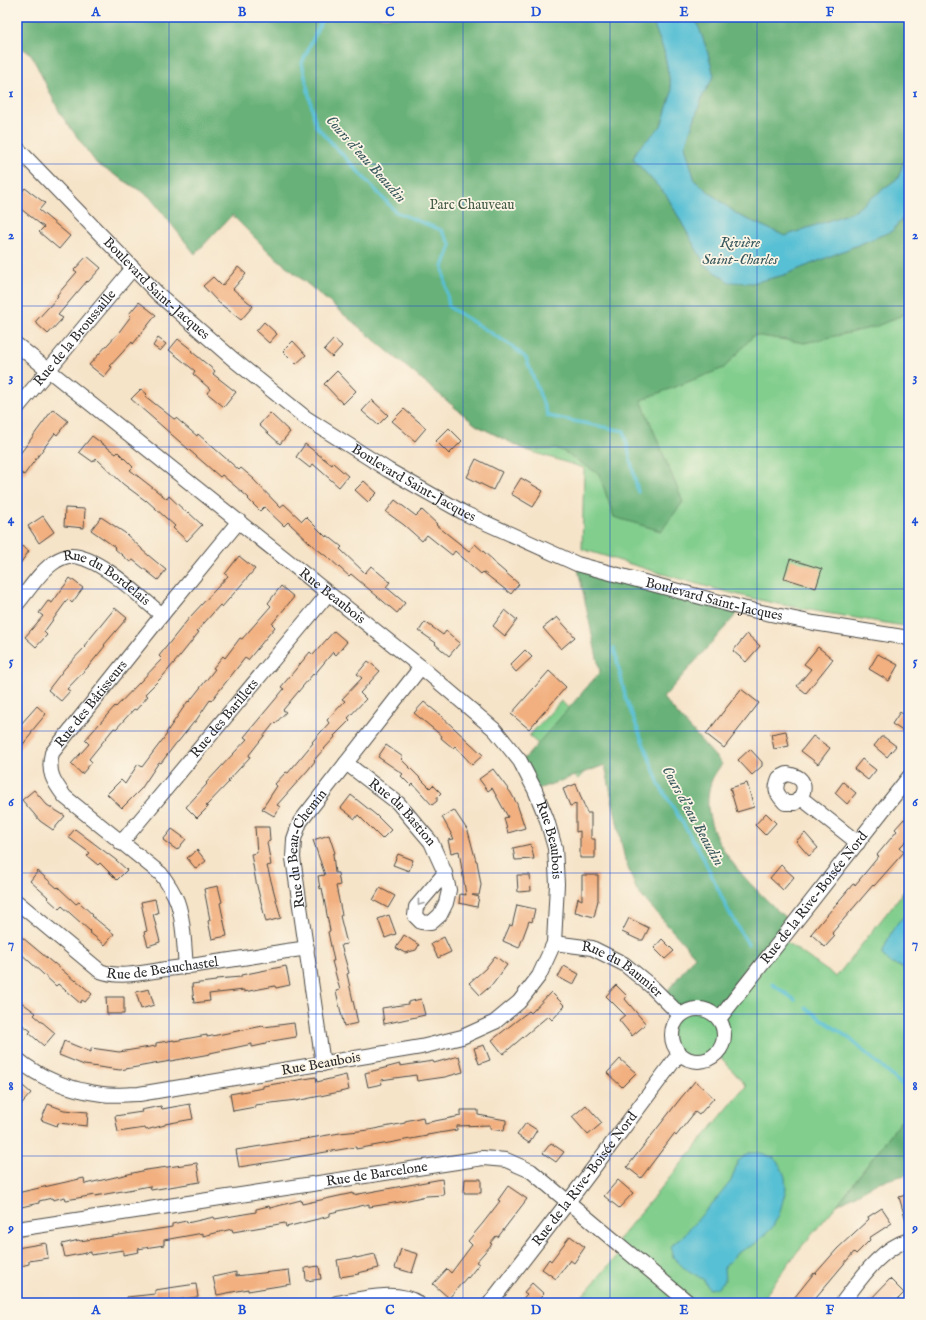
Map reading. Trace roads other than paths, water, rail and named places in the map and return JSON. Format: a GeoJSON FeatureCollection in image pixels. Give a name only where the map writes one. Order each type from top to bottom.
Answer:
{"type":"FeatureCollection","features":[{"type":"Feature","properties":{"kind":"street","name":"Boulevard Saint-Jacques"},"geometry":{"type":"LineString","coordinates":[[17,148],[164,300],[234,360],[306,418],[388,470],[466,514],[576,564],[742,608],[814,623],[909,638]]}},
{"type":"Feature","properties":{"kind":"street","name":"Rue de la Broussaille"},"geometry":{"type":"LineString","coordinates":[[17,408],[133,268]]}},
{"type":"Feature","properties":{"kind":"street","name":"Rue Beaubois"},"geometry":{"type":"LineString","coordinates":[[17,345],[421,667],[495,730],[520,761],[535,790],[547,820],[555,848],[557,884],[554,944],[538,976],[519,1002],[495,1022],[462,1037],[421,1047],[139,1094],[103,1094],[74,1089],[50,1080],[27,1068],[17,1059]]}},
{"type":"Feature","properties":{"kind":"street","name":"Rue des Bâtisseurs"},"geometry":{"type":"LineString","coordinates":[[186,967],[182,928],[177,902],[170,886],[161,874],[65,797],[52,776],[49,764],[52,754],[162,615],[239,521]]}},
{"type":"Feature","properties":{"kind":"street","name":"Rue du Bordelais"},"geometry":{"type":"LineString","coordinates":[[17,604],[45,570],[57,561],[69,556],[84,558],[103,567],[162,615]]}},
{"type":"Feature","properties":{"kind":"street","name":"Rue des Barillets"},"geometry":{"type":"LineString","coordinates":[[121,843],[328,594]]}},
{"type":"Feature","properties":{"kind":"street","name":"Rue du Beau-Chemin"},"geometry":{"type":"LineString","coordinates":[[323,1064],[293,858],[294,839],[300,822],[421,667]]}},
{"type":"Feature","properties":{"kind":"street","name":"Rue du Bastion"},"geometry":{"type":"LineString","coordinates":[[346,763],[398,802],[431,842],[444,873]]}},
{"type":"Feature","properties":{"kind":"street","name":"Rue de la Rive-Boisée Nord"},"geometry":{"type":"LineString","coordinates":[[718,1019],[909,777]]}},
{"type":"Feature","properties":{"kind":"street"},"geometry":{"type":"LineString","coordinates":[[801,798],[858,843]]}},
{"type":"Feature","properties":{"kind":"street","name":"Rue de Beauchastel"},"geometry":{"type":"LineString","coordinates":[[17,902],[100,971],[110,975],[186,967],[307,948]]}},
{"type":"Feature","properties":{"kind":"street","name":"Rue du Baumier"},"geometry":{"type":"LineString","coordinates":[[554,944],[592,948],[624,964],[651,986],[680,1015]]}},
{"type":"Feature","properties":{"kind":"street"},"geometry":{"type":"LineString","coordinates":[[696,1008],[710,1012],[718,1019],[724,1029],[723,1040],[717,1053],[702,1061],[689,1060],[679,1054],[673,1043],[672,1028],[680,1015],[696,1008]]}},
{"type":"Feature","properties":{"kind":"street","name":"Rue de la Rive-Boisée Nord"},"geometry":{"type":"LineString","coordinates":[[490,1303],[679,1054]]}},
{"type":"Feature","properties":{"kind":"street","name":"Rue de Barcelone"},"geometry":{"type":"LineString","coordinates":[[17,1229],[483,1158],[506,1160],[531,1171],[689,1303]]}},
{"type":"Feature","properties":{"kind":"street"},"geometry":{"type":"LineString","coordinates":[[842,1303],[882,1255],[909,1240]]}},
{"type":"Feature","properties":{"kind":"street"},"geometry":{"type":"LineString","coordinates":[[337,1303],[379,1296],[400,1296],[418,1303]]}},
{"type":"Feature","properties":{"kind":"water","name":"Rivière Saint-Charles"},"geometry":{"type":"Polygon","coordinates":[[[651,17],[695,17],[707,50],[714,76],[703,95],[685,146],[695,181],[738,215],[785,236],[853,212],[898,178],[909,148],[909,211],[892,231],[784,275],[752,283],[729,282],[705,265],[667,196],[633,159],[637,150],[661,126],[672,92],[664,51],[651,17]]]}},
{"type":"Feature","properties":{"kind":"water"},"geometry":{"type":"Polygon","coordinates":[[[909,914],[909,969],[892,964],[882,955],[895,926],[909,914]]]}},
{"type":"Feature","properties":{"kind":"water"},"geometry":{"type":"Polygon","coordinates":[[[749,1153],[761,1153],[774,1158],[781,1167],[785,1177],[786,1189],[779,1215],[772,1228],[755,1244],[737,1253],[724,1268],[725,1281],[716,1288],[709,1289],[704,1280],[684,1268],[673,1257],[670,1246],[681,1238],[719,1196],[731,1181],[738,1161],[749,1153]]]}},
{"type":"Feature","properties":{"kind":"waterway","name":"Cours d'eau Beaudin"},"geometry":{"type":"LineString","coordinates":[[323,17],[302,63],[316,126],[396,212],[441,230],[451,245],[443,267],[449,307],[512,346],[526,358],[548,416],[624,431],[638,492]]}},
{"type":"Feature","properties":{"kind":"waterway","name":"Cours d'eau Beaudin"},"geometry":{"type":"LineString","coordinates":[[614,648],[626,699],[660,786],[701,853],[729,912],[748,944]]}},
{"type":"Feature","properties":{"kind":"waterway","name":"Cours d'eau Beaudin"},"geometry":{"type":"LineString","coordinates":[[772,984],[795,1000]]}},
{"type":"Feature","properties":{"kind":"waterway","name":"Cours d'eau Beaudin"},"geometry":{"type":"LineString","coordinates":[[806,1008],[850,1039],[909,1091]]}},
{"type":"Feature","properties":{"kind":"park label","name":"Parc Chauveau"},"geometry":{"type":"Point","coordinates":[472,205]}}]}
